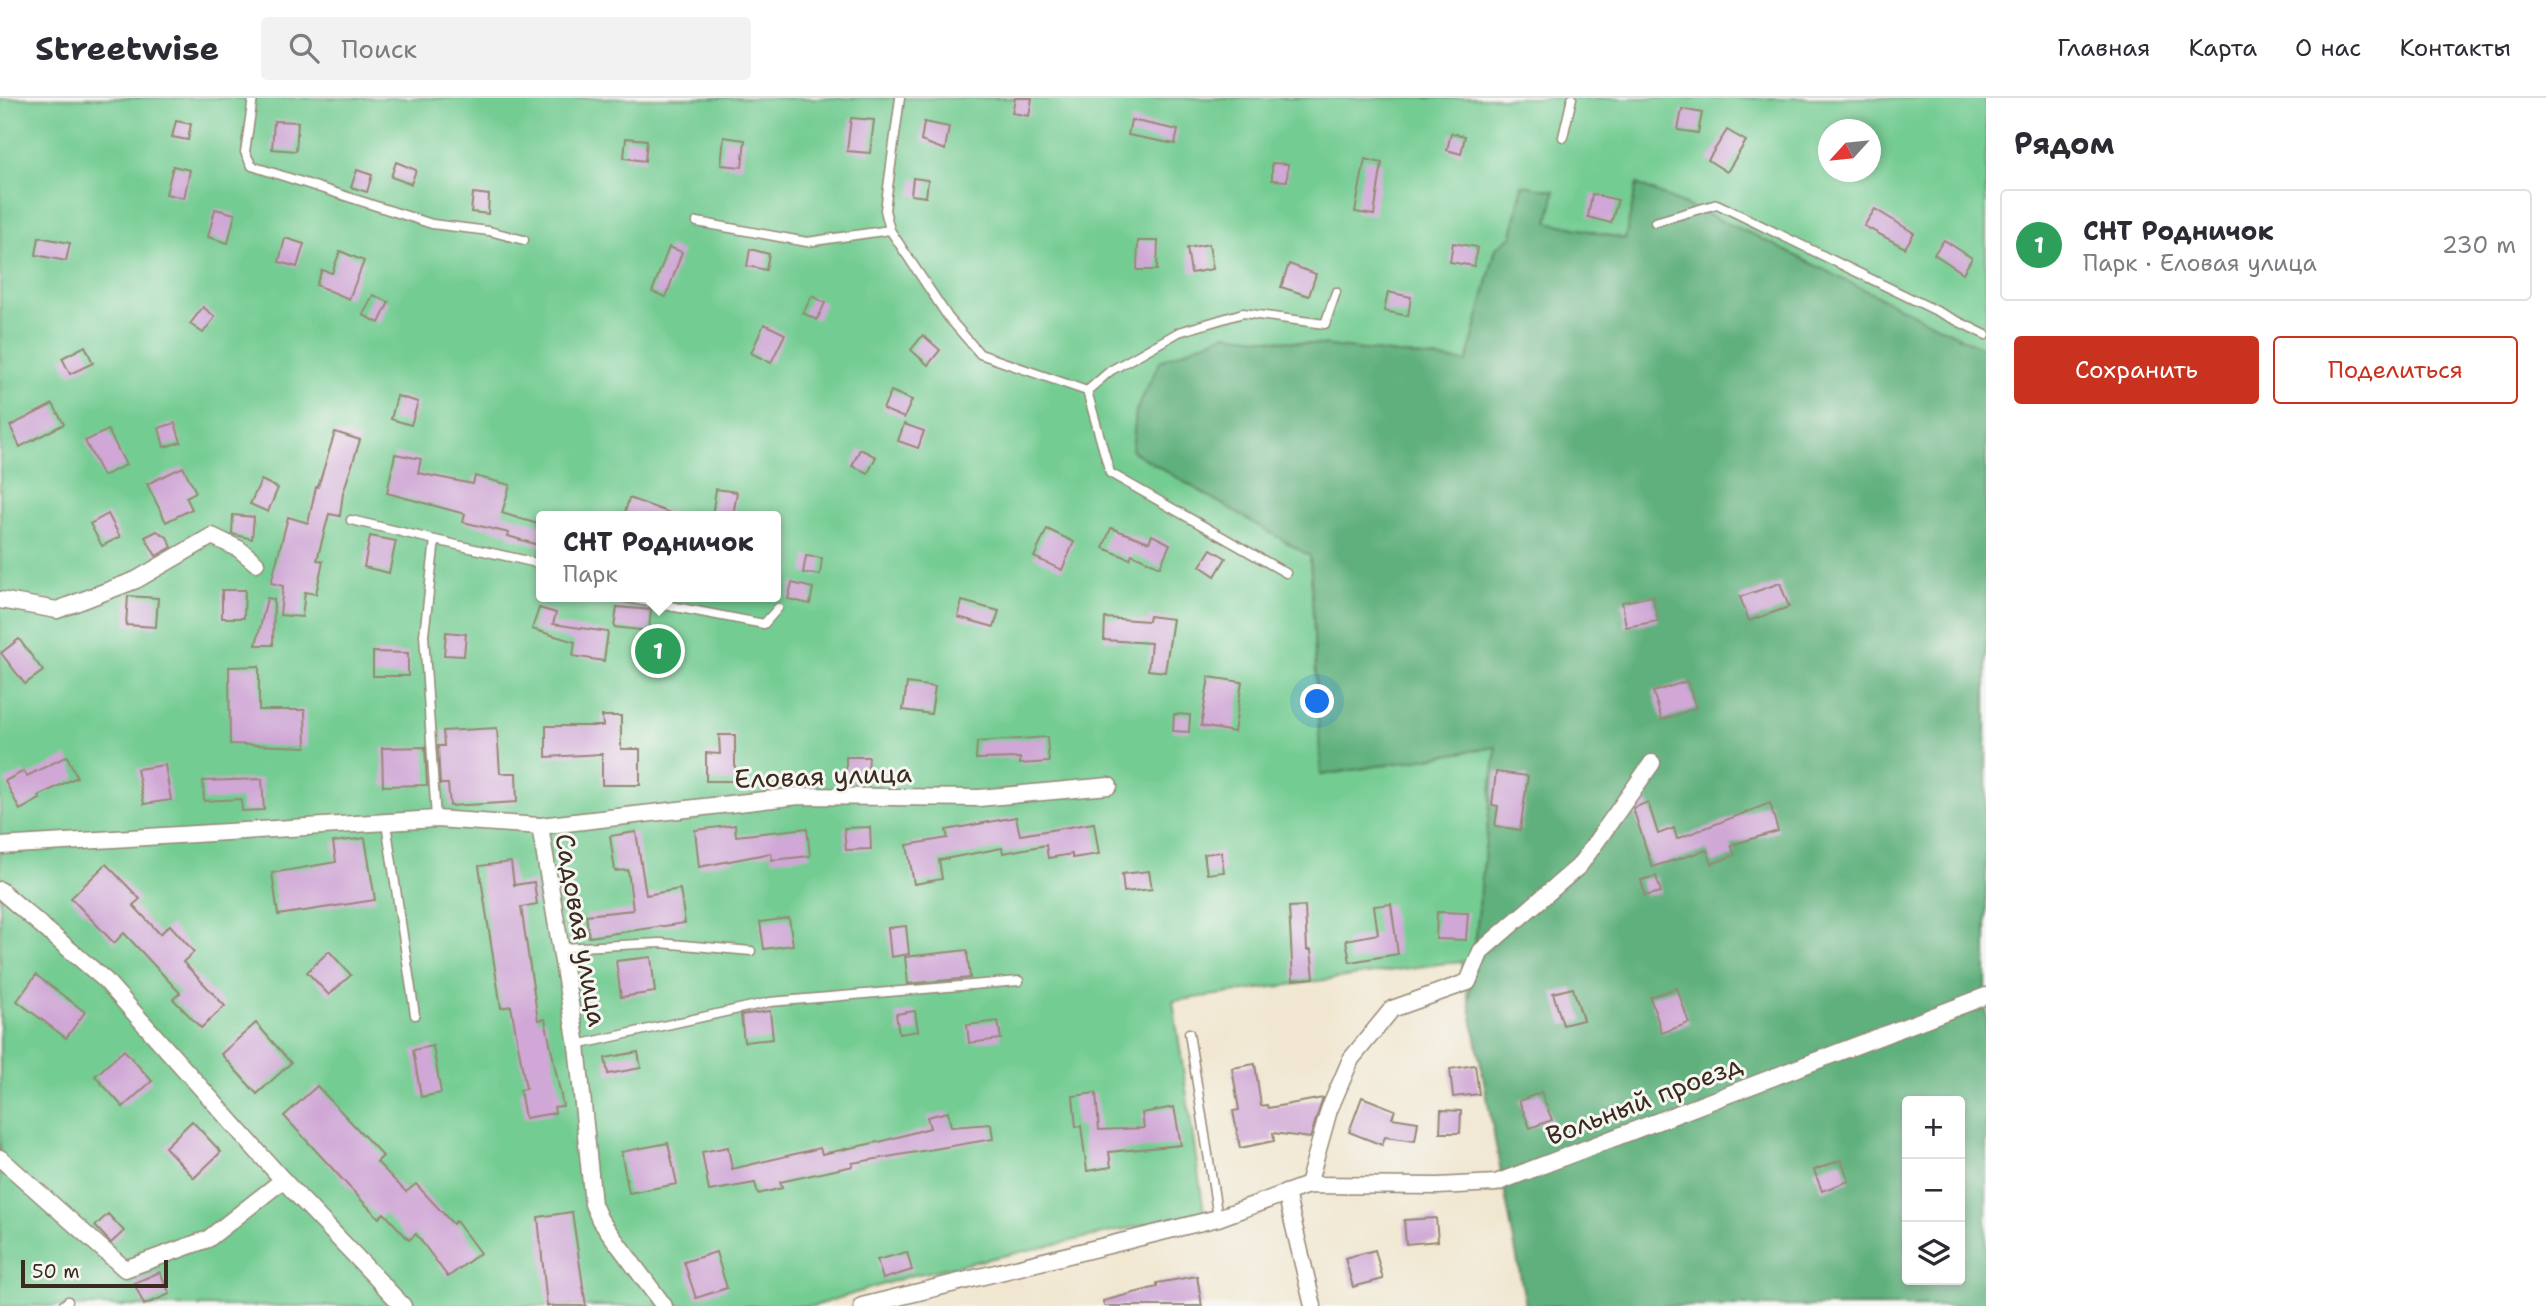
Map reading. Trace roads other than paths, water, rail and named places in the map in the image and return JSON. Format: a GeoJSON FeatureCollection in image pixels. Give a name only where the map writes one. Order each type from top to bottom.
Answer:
{"type":"FeatureCollection","features":[{"type":"Feature","properties":{"kind":"street"},"geometry":{"type":"LineString","coordinates":[[0,600],[57,610],[136,580],[212,537],[239,550],[256,563]]}},
{"type":"Feature","properties":{"kind":"street"},"geometry":{"type":"LineString","coordinates":[[862,1306],[1218,1218],[1308,1185],[1329,1110],[1351,1059],[1392,1009],[1468,982],[1481,951],[1579,866],[1652,763]]}},
{"type":"Feature","properties":{"kind":"street","name":"Еловая улица"},"geometry":{"type":"LineString","coordinates":[[540,825],[799,796],[979,798],[1109,786]]}},
{"type":"Feature","properties":{"kind":"street","name":"Садовая улица"},"geometry":{"type":"LineString","coordinates":[[0,845],[436,819],[540,825],[576,1045],[593,1204],[600,1220],[664,1306]]}},
{"type":"Feature","properties":{"kind":"street"},"geometry":{"type":"LineString","coordinates":[[0,890],[105,980],[283,1180],[403,1306]]}},
{"type":"Feature","properties":{"kind":"street","name":"Вольный проезд"},"geometry":{"type":"LineString","coordinates":[[1308,1185],[1382,1183],[1438,1186],[1496,1183],[1986,996]]}},
{"type":"Feature","properties":{"kind":"street"},"geometry":{"type":"LineString","coordinates":[[0,1158],[125,1269],[208,1239],[283,1180]]}},
{"type":"Feature","properties":{"kind":"street"},"geometry":{"type":"LineString","coordinates":[[1286,1193],[1313,1306]]}},
{"type":"Feature","properties":{"kind":"lane"},"geometry":{"type":"LineString","coordinates":[[253,98],[245,152],[252,166],[432,224],[489,231],[524,240]]}},
{"type":"Feature","properties":{"kind":"lane"},"geometry":{"type":"LineString","coordinates":[[900,98],[885,210],[890,230],[948,317],[980,354],[1087,391]]}},
{"type":"Feature","properties":{"kind":"lane"},"geometry":{"type":"LineString","coordinates":[[1563,137],[1572,98]]}},
{"type":"Feature","properties":{"kind":"lane"},"geometry":{"type":"LineString","coordinates":[[1655,222],[1717,204],[1986,335]]}},
{"type":"Feature","properties":{"kind":"lane"},"geometry":{"type":"LineString","coordinates":[[697,222],[807,242],[890,230]]}},
{"type":"Feature","properties":{"kind":"lane"},"geometry":{"type":"LineString","coordinates":[[1087,391],[1110,371],[1179,332],[1243,313],[1325,324],[1336,292]]}},
{"type":"Feature","properties":{"kind":"lane"},"geometry":{"type":"LineString","coordinates":[[1087,391],[1110,473],[1286,573]]}},
{"type":"Feature","properties":{"kind":"lane"},"geometry":{"type":"LineString","coordinates":[[351,520],[536,563]]}},
{"type":"Feature","properties":{"kind":"lane"},"geometry":{"type":"LineString","coordinates":[[435,540],[424,635],[436,819]]}},
{"type":"Feature","properties":{"kind":"lane"},"geometry":{"type":"LineString","coordinates":[[649,602],[764,624],[778,608]]}},
{"type":"Feature","properties":{"kind":"lane"},"geometry":{"type":"LineString","coordinates":[[386,822],[415,1015]]}},
{"type":"Feature","properties":{"kind":"lane"},"geometry":{"type":"LineString","coordinates":[[561,948],[660,943],[751,951]]}},
{"type":"Feature","properties":{"kind":"lane"},"geometry":{"type":"LineString","coordinates":[[576,1045],[770,1002],[1019,981]]}},
{"type":"Feature","properties":{"kind":"lane"},"geometry":{"type":"LineString","coordinates":[[1189,1033],[1218,1218]]}},
{"type":"Feature","properties":{"kind":"place","name":"СНТ Родничок"},"geometry":{"type":"Point","coordinates":[658,651]}}]}
